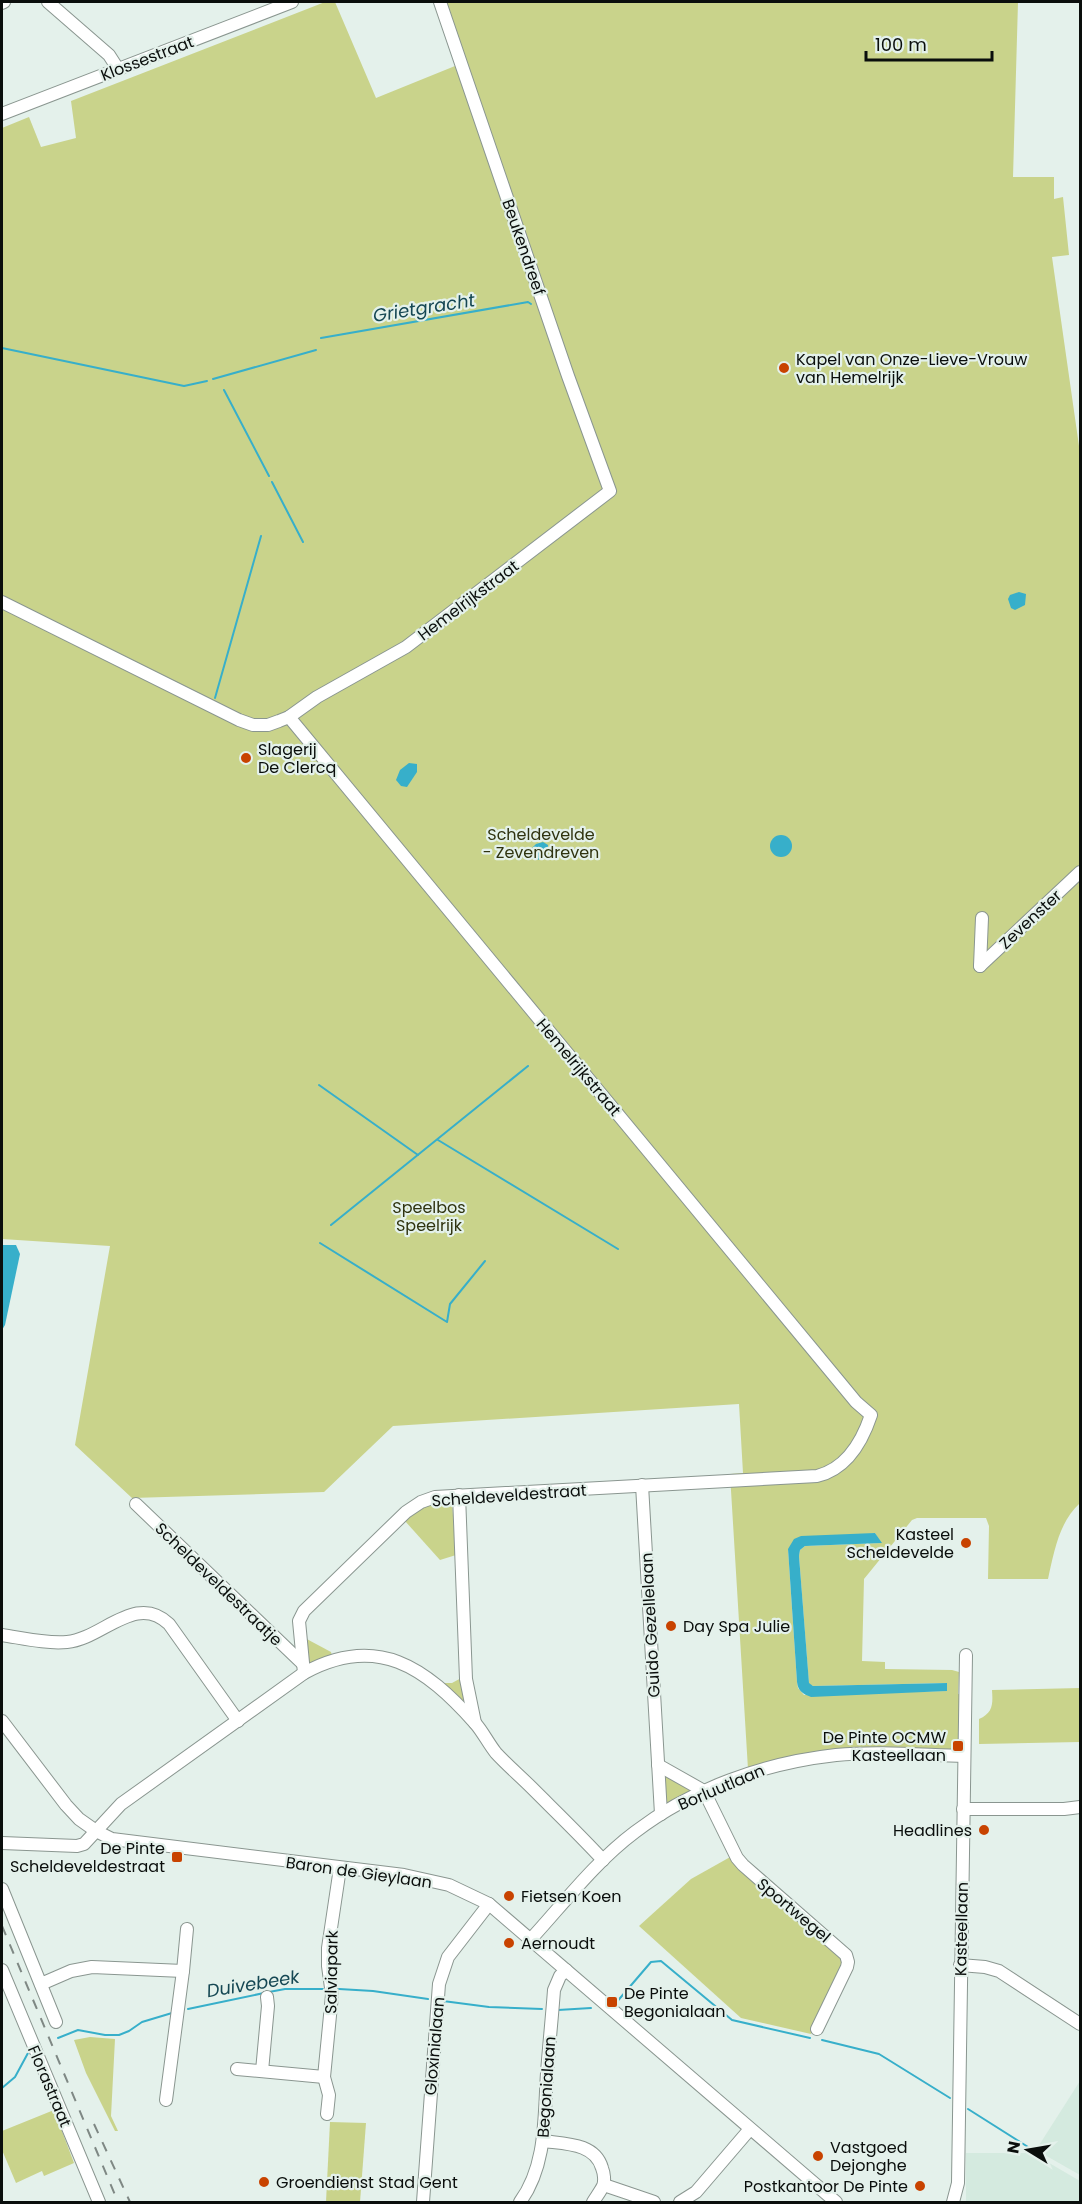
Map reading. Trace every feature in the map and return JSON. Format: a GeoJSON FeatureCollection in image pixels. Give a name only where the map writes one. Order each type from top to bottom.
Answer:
{"type":"FeatureCollection","features":[{"type":"Feature","properties":{"kind":"street"},"geometry":{"type":"LineString","coordinates":[[48,2],[109,55],[118,69]]}},
{"type":"Feature","properties":{"kind":"street","name":"Klossestraat"},"geometry":{"type":"LineString","coordinates":[[2,114],[292,2]]}},
{"type":"Feature","properties":{"kind":"street","name":"Beukendreef"},"geometry":{"type":"LineString","coordinates":[[440,2],[568,376],[610,491]]}},
{"type":"Feature","properties":{"kind":"street","name":"Hemelrijkstraat"},"geometry":{"type":"LineString","coordinates":[[2,602],[239,720],[253,726],[268,725],[288,717],[304,704],[406,647],[610,491]]}},
{"type":"Feature","properties":{"kind":"street","name":"Hemelrijkstraat"},"geometry":{"type":"LineString","coordinates":[[288,717],[829,1370],[856,1402],[871,1415]]}},
{"type":"Feature","properties":{"kind":"street","name":"Zevenster"},"geometry":{"type":"LineString","coordinates":[[982,918],[980,966],[1080,872]]}},
{"type":"Feature","properties":{"kind":"street","name":"Scheldeveldestraat"},"geometry":{"type":"LineString","coordinates":[[303,1668],[299,1621],[304,1611],[406,1512],[421,1502],[435,1497],[459,1495],[825,1474],[846,1460],[852,1453],[871,1415]]}},
{"type":"Feature","properties":{"kind":"street","name":"Guido Gezellelaan"},"geometry":{"type":"LineString","coordinates":[[642,1485],[661,1814]]}},
{"type":"Feature","properties":{"kind":"street"},"geometry":{"type":"LineString","coordinates":[[459,1495],[466,1679],[475,1723]]}},
{"type":"Feature","properties":{"kind":"street","name":"Scheldeveldestraatje"},"geometry":{"type":"LineString","coordinates":[[136,1504],[303,1668]]}},
{"type":"Feature","properties":{"kind":"street"},"geometry":{"type":"LineString","coordinates":[[2,1635],[66,1642],[84,1638],[133,1613],[149,1612],[169,1624],[238,1721]]}},
{"type":"Feature","properties":{"kind":"street","name":"Kasteellaan"},"geometry":{"type":"LineString","coordinates":[[953,2202],[958,2183],[966,1655]]}},
{"type":"Feature","properties":{"kind":"street"},"geometry":{"type":"LineString","coordinates":[[2,1843],[77,1846],[84,1844],[121,1804],[238,1721],[303,1668],[348,1656],[372,1656],[398,1661],[416,1670],[433,1683],[475,1723],[496,1753],[603,1860]]}},
{"type":"Feature","properties":{"kind":"street","name":"Baron de Gieylaan"},"geometry":{"type":"LineString","coordinates":[[2,1721],[66,1805],[79,1819],[96,1831],[125,1841],[426,1879],[449,1885],[489,1904],[836,2202]]}},
{"type":"Feature","properties":{"kind":"street","name":"Borluutlaan"},"geometry":{"type":"LineString","coordinates":[[531,1939],[603,1860],[634,1832],[661,1814],[704,1791],[739,1776],[771,1767],[838,1755],[963,1756]]}},
{"type":"Feature","properties":{"kind":"street"},"geometry":{"type":"LineString","coordinates":[[658,1766],[704,1791]]}},
{"type":"Feature","properties":{"kind":"street","name":"Sportwegel"},"geometry":{"type":"LineString","coordinates":[[704,1791],[737,1858],[842,1950],[848,1959],[847,1967],[817,2030]]}},
{"type":"Feature","properties":{"kind":"street"},"geometry":{"type":"LineString","coordinates":[[963,1809],[1080,1808]]}},
{"type":"Feature","properties":{"kind":"street","name":"Salviapark"},"geometry":{"type":"LineString","coordinates":[[327,2114],[329,2095],[324,2077],[332,1995],[328,1948],[340,1868]]}},
{"type":"Feature","properties":{"kind":"street"},"geometry":{"type":"LineString","coordinates":[[2,1889],[56,2022]]}},
{"type":"Feature","properties":{"kind":"street","name":"Gloxinialaan"},"geometry":{"type":"LineString","coordinates":[[423,2202],[439,1984],[448,1957],[489,1904]]}},
{"type":"Feature","properties":{"kind":"street"},"geometry":{"type":"LineString","coordinates":[[166,2100],[187,1929]]}},
{"type":"Feature","properties":{"kind":"street"},"geometry":{"type":"LineString","coordinates":[[960,1965],[985,1967],[999,1971],[1080,2024]]}},
{"type":"Feature","properties":{"kind":"street"},"geometry":{"type":"LineString","coordinates":[[41,1984],[71,1971],[92,1966],[183,1971]]}},
{"type":"Feature","properties":{"kind":"street","name":"Florastraat"},"geometry":{"type":"LineString","coordinates":[[2,1970],[99,2202]]}},
{"type":"Feature","properties":{"kind":"street","name":"Begonialaan"},"geometry":{"type":"LineString","coordinates":[[520,2202],[534,2180],[538,2168],[543,2141],[554,1990],[560,1976],[566,1970]]}},
{"type":"Feature","properties":{"kind":"street"},"geometry":{"type":"LineString","coordinates":[[262,2071],[267,1997]]}},
{"type":"Feature","properties":{"kind":"street"},"geometry":{"type":"LineString","coordinates":[[237,2069],[324,2077]]}},
{"type":"Feature","properties":{"kind":"street"},"geometry":{"type":"LineString","coordinates":[[680,2202],[696,2192],[750,2129]]}},
{"type":"Feature","properties":{"kind":"street"},"geometry":{"type":"LineString","coordinates":[[543,2141],[580,2146],[590,2150],[599,2159],[603,2171],[603,2185],[593,2202]]}},
{"type":"Feature","properties":{"kind":"street"},"geometry":{"type":"LineString","coordinates":[[603,2185],[654,2202]]}},
{"type":"Feature","properties":{"kind":"shaded area"},"geometry":{"type":"Polygon","coordinates":[[[1080,2081],[1080,2175],[1036,2150],[1080,2081]]]}},
{"type":"Feature","properties":{"kind":"shaded area"},"geometry":{"type":"Polygon","coordinates":[[[966,2153],[1032,2153],[1080,2181],[1080,2202],[966,2202],[966,2153]]]}},
{"type":"Feature","properties":{"kind":"green space","name":"Scheldevelde - Zevendreven"},"geometry":{"type":"Polygon","coordinates":[[[325,2],[335,2],[376,98],[455,66],[462,67],[442,2],[1018,2],[1013,177],[1054,177],[1054,199],[1063,197],[1069,255],[1052,257],[1080,447],[1080,1503],[1062,1528],[1048,1579],[988,1579],[989,1526],[986,1518],[917,1518],[912,1520],[864,1579],[862,1661],[885,1662],[885,1669],[959,1672],[958,1694],[962,1694],[960,1745],[955,1751],[857,1750],[748,1769],[730,1474],[743,1473],[739,1404],[393,1426],[324,1492],[132,1498],[75,1445],[110,1246],[2,1239],[2,128],[29,117],[41,147],[76,138],[71,101],[325,2]],[[875,1533],[788,1549],[797,1682],[798,1688],[804,1695],[947,1691],[947,1683],[813,1686],[809,1684],[800,1550],[805,1546],[881,1543],[875,1533]]]}},
{"type":"Feature","properties":{"kind":"green space"},"geometry":{"type":"Polygon","coordinates":[[[436,1502],[452,1502],[456,1555],[440,1560],[405,1521],[422,1506],[436,1502]]]}},
{"type":"Feature","properties":{"kind":"green space"},"geometry":{"type":"Polygon","coordinates":[[[303,1637],[331,1652],[332,1656],[309,1664],[303,1637]]]}},
{"type":"Feature","properties":{"kind":"green space"},"geometry":{"type":"Polygon","coordinates":[[[463,1677],[470,1710],[439,1683],[452,1683],[463,1677]]]}},
{"type":"Feature","properties":{"kind":"green space"},"geometry":{"type":"Polygon","coordinates":[[[1080,1688],[1080,1742],[979,1744],[979,1719],[990,1711],[992,1690],[1080,1688]]]}},
{"type":"Feature","properties":{"kind":"green space"},"geometry":{"type":"Polygon","coordinates":[[[666,1773],[691,1789],[692,1793],[666,1806],[662,1775],[666,1773]]]}},
{"type":"Feature","properties":{"kind":"green space"},"geometry":{"type":"Polygon","coordinates":[[[732,1856],[845,1960],[811,2034],[741,2018],[639,1926],[691,1879],[732,1856]]]}},
{"type":"Feature","properties":{"kind":"green space"},"geometry":{"type":"Polygon","coordinates":[[[90,2037],[115,2039],[111,2116],[118,2131],[115,2131],[86,2073],[74,2040],[90,2037]]]}},
{"type":"Feature","properties":{"kind":"green space"},"geometry":{"type":"Polygon","coordinates":[[[54,2110],[74,2163],[44,2176],[42,2171],[16,2183],[2,2150],[2,2131],[54,2110]]]}},
{"type":"Feature","properties":{"kind":"green space"},"geometry":{"type":"Polygon","coordinates":[[[330,2122],[366,2123],[360,2202],[326,2202],[330,2122]]]}},
{"type":"Feature","properties":{"kind":"water"},"geometry":{"type":"Polygon","coordinates":[[[1019,592],[1026,594],[1025,605],[1015,610],[1011,608],[1008,599],[1010,595],[1019,592]]]}},
{"type":"Feature","properties":{"kind":"water"},"geometry":{"type":"Polygon","coordinates":[[[409,763],[417,764],[417,772],[407,787],[401,786],[396,780],[400,770],[409,763]]]}},
{"type":"Feature","properties":{"kind":"water"},"geometry":{"type":"Polygon","coordinates":[[[781,835],[789,838],[792,846],[789,854],[781,857],[773,854],[770,846],[773,838],[781,835]]]}},
{"type":"Feature","properties":{"kind":"water"},"geometry":{"type":"Polygon","coordinates":[[[543,842],[548,845],[548,855],[542,860],[533,859],[529,851],[536,844],[543,842]]]}},
{"type":"Feature","properties":{"kind":"water"},"geometry":{"type":"Polygon","coordinates":[[[2,1245],[16,1245],[20,1254],[2,1330],[2,1245]]]}},
{"type":"Feature","properties":{"kind":"water"},"geometry":{"type":"Polygon","coordinates":[[[875,1533],[882,1543],[805,1546],[800,1550],[809,1683],[813,1686],[947,1683],[947,1691],[808,1696],[800,1690],[797,1682],[788,1549],[794,1539],[801,1536],[875,1533]]]}},
{"type":"Feature","properties":{"kind":"waterway","name":"Grietgracht"},"geometry":{"type":"LineString","coordinates":[[321,338],[528,302],[531,304]]}},
{"type":"Feature","properties":{"kind":"waterway","name":"Grietgracht"},"geometry":{"type":"LineString","coordinates":[[2,348],[184,386],[207,381]]}},
{"type":"Feature","properties":{"kind":"waterway","name":"Grietgracht"},"geometry":{"type":"LineString","coordinates":[[213,379],[316,350]]}},
{"type":"Feature","properties":{"kind":"waterway"},"geometry":{"type":"LineString","coordinates":[[224,390],[269,476]]}},
{"type":"Feature","properties":{"kind":"waterway"},"geometry":{"type":"LineString","coordinates":[[272,482],[303,542]]}},
{"type":"Feature","properties":{"kind":"waterway"},"geometry":{"type":"LineString","coordinates":[[215,698],[261,536]]}},
{"type":"Feature","properties":{"kind":"waterway"},"geometry":{"type":"LineString","coordinates":[[331,1225],[528,1066]]}},
{"type":"Feature","properties":{"kind":"waterway"},"geometry":{"type":"LineString","coordinates":[[319,1085],[418,1155]]}},
{"type":"Feature","properties":{"kind":"waterway"},"geometry":{"type":"LineString","coordinates":[[438,1140],[618,1249]]}},
{"type":"Feature","properties":{"kind":"waterway"},"geometry":{"type":"LineString","coordinates":[[320,1243],[447,1322],[450,1304],[485,1261]]}},
{"type":"Feature","properties":{"kind":"waterway","name":"Duivebeek"},"geometry":{"type":"LineString","coordinates":[[615,2004],[651,1962],[661,1961],[732,2020],[810,2038]]}},
{"type":"Feature","properties":{"kind":"waterway","name":"Duivebeek"},"geometry":{"type":"LineString","coordinates":[[269,1992],[285,1989],[323,1989]]}},
{"type":"Feature","properties":{"kind":"waterway","name":"Duivebeek"},"geometry":{"type":"LineString","coordinates":[[339,1989],[373,1991],[428,1999]]}},
{"type":"Feature","properties":{"kind":"waterway","name":"Duivebeek"},"geometry":{"type":"LineString","coordinates":[[188,2009],[264,1993]]}},
{"type":"Feature","properties":{"kind":"waterway","name":"Duivebeek"},"geometry":{"type":"LineString","coordinates":[[443,2001],[489,2007],[542,2009]]}},
{"type":"Feature","properties":{"kind":"waterway","name":"Duivebeek"},"geometry":{"type":"LineString","coordinates":[[558,2010],[591,2008]]}},
{"type":"Feature","properties":{"kind":"waterway","name":"Duivebeek"},"geometry":{"type":"LineString","coordinates":[[58,2038],[78,2030],[119,2035],[142,2022],[172,2013]]}},
{"type":"Feature","properties":{"kind":"waterway","name":"Duivebeek"},"geometry":{"type":"LineString","coordinates":[[822,2040],[879,2054],[950,2098]]}},
{"type":"Feature","properties":{"kind":"waterway","name":"Duivebeek"},"geometry":{"type":"LineString","coordinates":[[2,2088],[15,2077],[28,2053]]}},
{"type":"Feature","properties":{"kind":"waterway","name":"Duivebeek"},"geometry":{"type":"LineString","coordinates":[[968,2109],[1036,2152]]}},
{"type":"Feature","properties":{"kind":"railway"},"geometry":{"type":"LineString","coordinates":[[2,1926],[118,2202]]}},
{"type":"Feature","properties":{"kind":"railway"},"geometry":{"type":"LineString","coordinates":[[94,2124],[130,2202]]}},
{"type":"Feature","properties":{"kind":"place","name":"Kapel van Onze-Lieve-Vrouw van Hemelrijk"},"geometry":{"type":"Point","coordinates":[784,368]}},
{"type":"Feature","properties":{"kind":"place","name":"Slagerij De Clercq"},"geometry":{"type":"Point","coordinates":[246,758]}},
{"type":"Feature","properties":{"kind":"place","name":"Kasteel Scheldevelde"},"geometry":{"type":"Point","coordinates":[966,1543]}},
{"type":"Feature","properties":{"kind":"place","name":"Day Spa Julie"},"geometry":{"type":"Point","coordinates":[671,1626]}},
{"type":"Feature","properties":{"kind":"place","name":"De Pinte OCMW Kasteellaan"},"geometry":{"type":"Point","coordinates":[958,1746]}},
{"type":"Feature","properties":{"kind":"place","name":"Headlines"},"geometry":{"type":"Point","coordinates":[984,1830]}},
{"type":"Feature","properties":{"kind":"place","name":"De Pinte Scheldeveldestraat"},"geometry":{"type":"Point","coordinates":[177,1857]}},
{"type":"Feature","properties":{"kind":"place","name":"Fietsen Koen"},"geometry":{"type":"Point","coordinates":[509,1896]}},
{"type":"Feature","properties":{"kind":"place","name":"Aernoudt"},"geometry":{"type":"Point","coordinates":[509,1943]}},
{"type":"Feature","properties":{"kind":"place","name":"De Pinte Begonialaan"},"geometry":{"type":"Point","coordinates":[612,2002]}},
{"type":"Feature","properties":{"kind":"place","name":"Vastgoed Dejonghe"},"geometry":{"type":"Point","coordinates":[818,2156]}},
{"type":"Feature","properties":{"kind":"place","name":"Groendienst Stad Gent"},"geometry":{"type":"Point","coordinates":[264,2182]}},
{"type":"Feature","properties":{"kind":"place","name":"Postkantoor De Pinte"},"geometry":{"type":"Point","coordinates":[920,2186]}},
{"type":"Feature","properties":{"kind":"park label","name":"Speelbos Speelrijk"},"geometry":{"type":"Point","coordinates":[429,1216]}}]}
